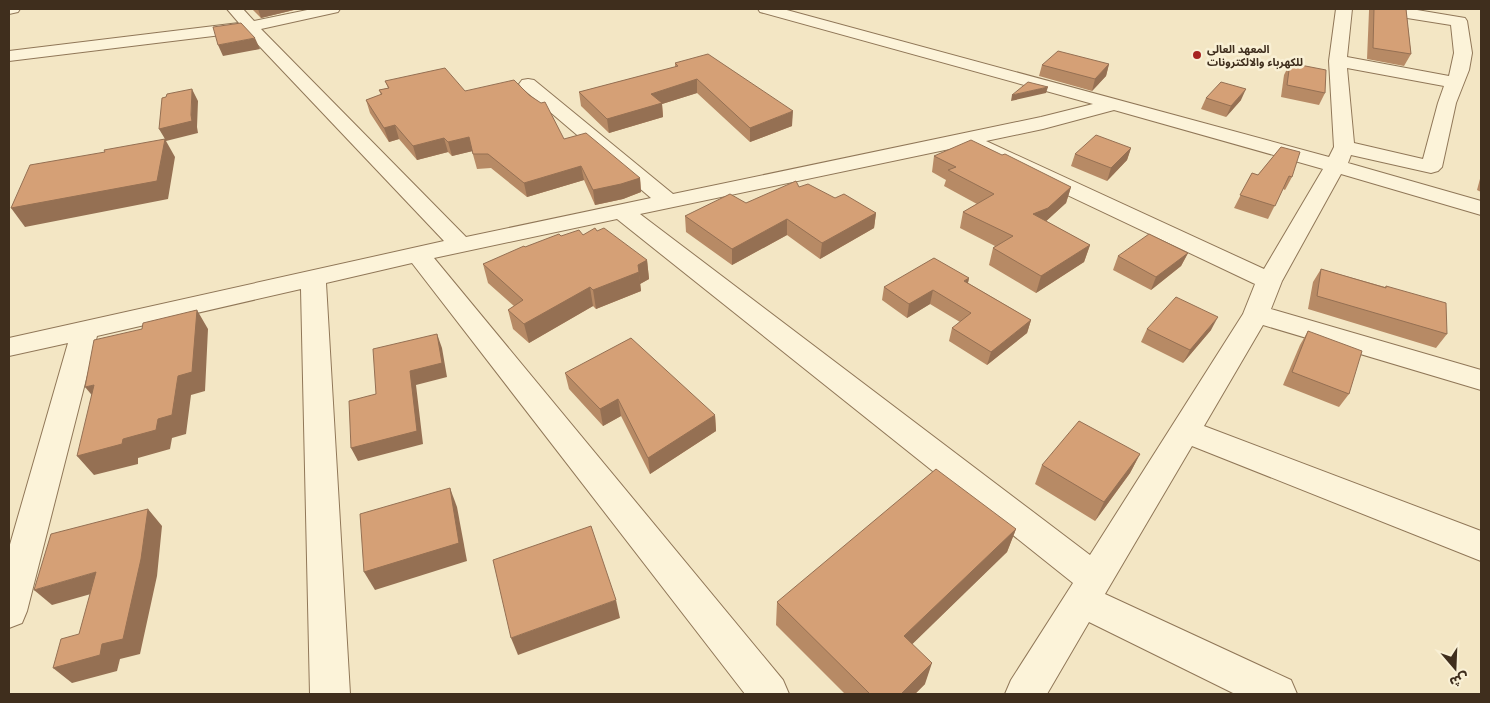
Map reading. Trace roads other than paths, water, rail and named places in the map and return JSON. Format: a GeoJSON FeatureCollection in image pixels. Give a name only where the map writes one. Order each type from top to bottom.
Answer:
{"type":"FeatureCollection","features":[{"type":"Feature","properties":{"kind":"street"},"geometry":{"type":"LineString","coordinates":[[235,9],[250,27],[461,245]]}},
{"type":"Feature","properties":{"kind":"street"},"geometry":{"type":"LineString","coordinates":[[9,56],[250,27],[332,9]]}},
{"type":"Feature","properties":{"kind":"street"},"geometry":{"type":"LineString","coordinates":[[766,9],[1111,105],[1340,157],[1431,167],[1447,103],[1456,83],[1463,53],[1458,21],[1382,9]]}},
{"type":"Feature","properties":{"kind":"street"},"geometry":{"type":"LineString","coordinates":[[1025,694],[1256,314],[1269,280],[1340,157],[1338,61],[1344,9]]}},
{"type":"Feature","properties":{"kind":"street"},"geometry":{"type":"LineString","coordinates":[[1338,61],[1456,83]]}},
{"type":"Feature","properties":{"kind":"street"},"geometry":{"type":"LineString","coordinates":[[528,84],[669,202]]}},
{"type":"Feature","properties":{"kind":"street"},"geometry":{"type":"LineString","coordinates":[[9,347],[461,245],[1043,123],[1111,105]]}},
{"type":"Feature","properties":{"kind":"street"},"geometry":{"type":"LineString","coordinates":[[966,139],[1269,280]]}},
{"type":"Feature","properties":{"kind":"street"},"geometry":{"type":"LineString","coordinates":[[1340,157],[1481,208]]}},
{"type":"Feature","properties":{"kind":"street"},"geometry":{"type":"LineString","coordinates":[[621,212],[1088,590],[1277,694]]}},
{"type":"Feature","properties":{"kind":"street"},"geometry":{"type":"LineString","coordinates":[[418,255],[769,694]]}},
{"type":"Feature","properties":{"kind":"street"},"geometry":{"type":"LineString","coordinates":[[313,278],[330,694]]}},
{"type":"Feature","properties":{"kind":"street"},"geometry":{"type":"LineString","coordinates":[[1256,314],[1481,380]]}},
{"type":"Feature","properties":{"kind":"street"},"geometry":{"type":"LineString","coordinates":[[9,611],[85,330]]}},
{"type":"Feature","properties":{"kind":"street"},"geometry":{"type":"LineString","coordinates":[[1184,432],[1481,546]]}},
{"type":"Feature","properties":{"kind":"place","name":"المعهد العالي للكهرباء والالكترونات"},"geometry":{"type":"Point","coordinates":[1197,55]}}]}
